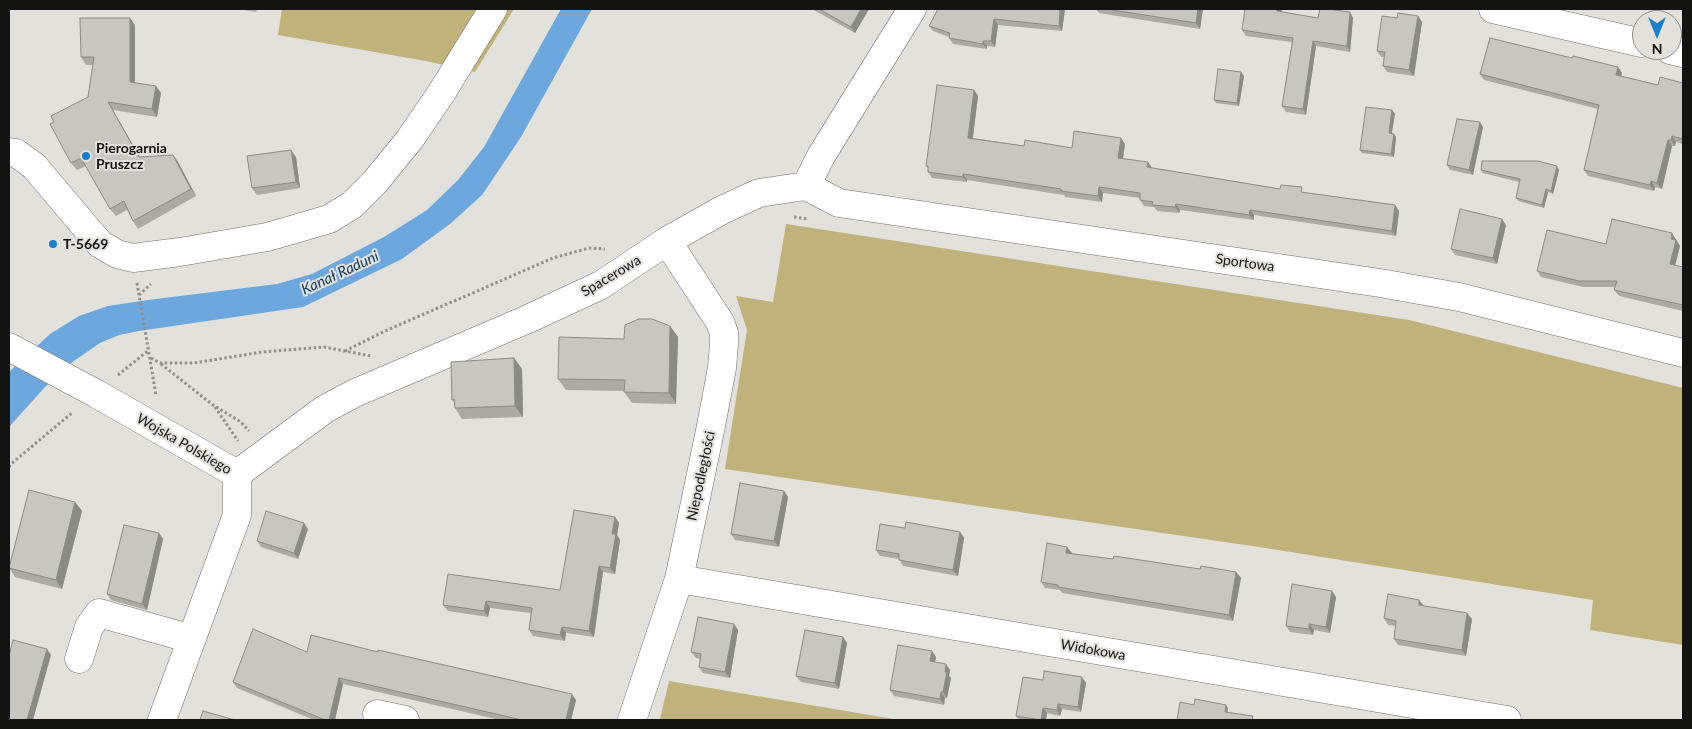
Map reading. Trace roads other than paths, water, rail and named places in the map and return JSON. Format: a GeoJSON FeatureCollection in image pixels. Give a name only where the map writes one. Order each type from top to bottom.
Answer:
{"type":"FeatureCollection","features":[{"type":"Feature","properties":{"kind":"street"},"geometry":{"type":"LineString","coordinates":[[9,152],[16,153],[34,166],[100,244],[117,254],[133,258],[180,252],[266,236],[329,219],[352,205],[375,182],[410,139],[442,92],[492,9]]}},
{"type":"Feature","properties":{"kind":"street"},"geometry":{"type":"LineString","coordinates":[[806,186],[821,156],[912,9]]}},
{"type":"Feature","properties":{"kind":"street"},"geometry":{"type":"LineString","coordinates":[[1493,9],[1632,42]]}},
{"type":"Feature","properties":{"kind":"street","name":"Spacerowa"},"geometry":{"type":"LineString","coordinates":[[237,474],[326,409],[355,392],[528,319],[601,285],[667,241],[722,210],[759,193],[806,186]]}},
{"type":"Feature","properties":{"kind":"street","name":"Sportowa"},"geometry":{"type":"LineString","coordinates":[[806,186],[839,203],[1443,294],[1683,353]]}},
{"type":"Feature","properties":{"kind":"street","name":"Niepodległości"},"geometry":{"type":"LineString","coordinates":[[632,720],[679,579],[722,368],[724,333],[720,322],[667,241]]}},
{"type":"Feature","properties":{"kind":"street","name":"Wojska Polskiego"},"geometry":{"type":"LineString","coordinates":[[13,350],[97,394],[237,474],[237,515],[162,720]]}},
{"type":"Feature","properties":{"kind":"street","name":"Widokowa"},"geometry":{"type":"LineString","coordinates":[[679,579],[1507,720]]}},
{"type":"Feature","properties":{"kind":"street"},"geometry":{"type":"LineString","coordinates":[[79,659],[89,627],[98,613],[192,639]]}},
{"type":"Feature","properties":{"kind":"street"},"geometry":{"type":"LineString","coordinates":[[377,714],[405,720]]}},
{"type":"Feature","properties":{"kind":"water","name":"Kanał Raduni"},"geometry":{"type":"Polygon","coordinates":[[[561,9],[592,9],[521,137],[482,195],[450,224],[402,259],[303,307],[139,331],[119,335],[100,343],[71,363],[45,387],[9,427],[9,372],[50,334],[79,316],[108,306],[277,284],[312,274],[384,237],[427,210],[458,180],[484,147],[561,9]]]}},
{"type":"Feature","properties":{"kind":"place","name":"Pierogarnia Pruszcz"},"geometry":{"type":"Point","coordinates":[86,156]}},
{"type":"Feature","properties":{"kind":"place","name":"T-5669"},"geometry":{"type":"Point","coordinates":[53,244]}}]}
